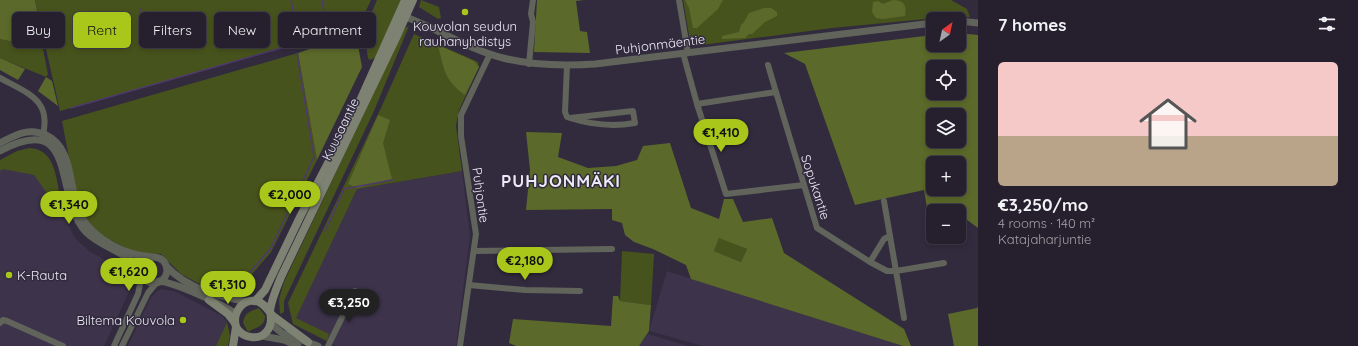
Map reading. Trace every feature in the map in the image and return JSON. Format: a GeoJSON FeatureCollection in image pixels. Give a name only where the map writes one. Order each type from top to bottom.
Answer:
{"type":"FeatureCollection","features":[{"type":"Feature","properties":{"kind":"main road","name":"Kuusaantie"},"geometry":{"type":"LineString","coordinates":[[270,313],[274,294],[281,277],[402,16],[405,0]]}},
{"type":"Feature","properties":{"kind":"main road","name":"Kuusaantie"},"geometry":{"type":"LineString","coordinates":[[251,302],[263,293],[269,282],[302,212],[359,103],[402,16],[413,0]]}},
{"type":"Feature","properties":{"kind":"main road"},"geometry":{"type":"LineString","coordinates":[[209,300],[228,314],[241,334],[253,338],[262,336],[267,332],[271,324],[270,313]]}},
{"type":"Feature","properties":{"kind":"main road"},"geometry":{"type":"LineString","coordinates":[[233,346],[236,314],[240,306],[251,302],[264,305],[270,313],[308,342]]}},
{"type":"Feature","properties":{"kind":"main road"},"geometry":{"type":"LineString","coordinates":[[247,344],[253,338]]}},
{"type":"Feature","properties":{"kind":"street"},"geometry":{"type":"LineString","coordinates":[[529,64],[533,22],[531,14],[533,0]]}},
{"type":"Feature","properties":{"kind":"street"},"geometry":{"type":"LineString","coordinates":[[679,0],[686,53],[697,104],[726,194],[804,185]]}},
{"type":"Feature","properties":{"kind":"street","name":"Puhjonmäentie"},"geometry":{"type":"LineString","coordinates":[[402,16],[490,54],[529,64],[567,66],[595,64],[926,23]]}},
{"type":"Feature","properties":{"kind":"street"},"geometry":{"type":"LineString","coordinates":[[966,22],[978,23]]}},
{"type":"Feature","properties":{"kind":"street","name":"Puhjontie"},"geometry":{"type":"LineString","coordinates":[[460,346],[474,251],[475,225],[460,122],[463,109],[490,54]]}},
{"type":"Feature","properties":{"kind":"street","name":"Sopukantie"},"geometry":{"type":"LineString","coordinates":[[768,65],[817,228],[870,262],[887,271],[896,271]]}},
{"type":"Feature","properties":{"kind":"street"},"geometry":{"type":"LineString","coordinates":[[567,66],[566,117],[570,118],[599,125],[612,126],[635,123],[633,111],[570,118]]}},
{"type":"Feature","properties":{"kind":"street"},"geometry":{"type":"LineString","coordinates":[[0,78],[32,97],[43,107],[46,118],[43,138]]}},
{"type":"Feature","properties":{"kind":"street"},"geometry":{"type":"LineString","coordinates":[[697,104],[776,92]]}},
{"type":"Feature","properties":{"kind":"street"},"geometry":{"type":"LineString","coordinates":[[0,143],[27,131],[43,138],[60,158],[72,207],[84,230],[99,242],[133,261],[149,281],[172,284],[209,300],[220,303],[236,314]]}},
{"type":"Feature","properties":{"kind":"street"},"geometry":{"type":"LineString","coordinates":[[0,151],[21,141],[29,139],[53,139],[62,151],[78,209],[88,226],[96,234],[120,248],[137,255],[153,257],[163,261],[166,267],[184,281],[202,290],[251,302]]}},
{"type":"Feature","properties":{"kind":"street"},"geometry":{"type":"LineString","coordinates":[[884,201],[904,318]]}},
{"type":"Feature","properties":{"kind":"street"},"geometry":{"type":"LineString","coordinates":[[870,262],[884,239],[890,236]]}},
{"type":"Feature","properties":{"kind":"street"},"geometry":{"type":"LineString","coordinates":[[474,251],[612,249]]}},
{"type":"Feature","properties":{"kind":"street"},"geometry":{"type":"LineString","coordinates":[[114,346],[138,294],[144,262],[153,257]]}},
{"type":"Feature","properties":{"kind":"street"},"geometry":{"type":"LineString","coordinates":[[896,271],[944,263]]}},
{"type":"Feature","properties":{"kind":"street"},"geometry":{"type":"LineString","coordinates":[[122,346],[148,293],[165,275],[166,267]]}},
{"type":"Feature","properties":{"kind":"street"},"geometry":{"type":"LineString","coordinates":[[469,285],[525,290],[580,291]]}},
{"type":"Feature","properties":{"kind":"street"},"geometry":{"type":"LineString","coordinates":[[328,346],[355,291]]}},
{"type":"Feature","properties":{"kind":"street"},"geometry":{"type":"LineString","coordinates":[[0,323],[3,320],[8,321],[63,346]]}},
{"type":"Feature","properties":{"kind":"street"},"geometry":{"type":"LineString","coordinates":[[271,324],[282,333],[318,346]]}},
{"type":"Feature","properties":{"kind":"street"},"geometry":{"type":"LineString","coordinates":[[262,336],[284,340],[298,346]]}},
{"type":"Feature","properties":{"kind":"shaded area"},"geometry":{"type":"Polygon","coordinates":[[[50,160],[68,224],[75,238],[89,251],[133,276],[133,283],[104,346],[0,346],[0,162],[50,160]]]}},
{"type":"Feature","properties":{"kind":"shaded area"},"geometry":{"type":"Polygon","coordinates":[[[462,171],[470,236],[456,346],[336,346],[293,323],[357,189],[462,171]]]}},
{"type":"Feature","properties":{"kind":"shaded area"},"geometry":{"type":"Polygon","coordinates":[[[667,271],[903,346],[703,346],[649,331],[667,271]]]}},
{"type":"Feature","properties":{"kind":"shaded area"},"geometry":{"type":"Polygon","coordinates":[[[162,289],[176,292],[222,316],[227,322],[216,346],[128,346],[150,299],[157,291],[162,289]]]}},
{"type":"Feature","properties":{"kind":"shaded area"},"geometry":{"type":"Polygon","coordinates":[[[648,334],[688,346],[639,346],[648,334]]]}},
{"type":"Feature","properties":{"kind":"green space"},"geometry":{"type":"Polygon","coordinates":[[[0,0],[35,0],[37,12],[12,12],[12,42],[0,39],[0,0]]]}},
{"type":"Feature","properties":{"kind":"green space"},"geometry":{"type":"Polygon","coordinates":[[[35,0],[371,0],[365,12],[278,12],[279,48],[60,111],[46,48],[65,48],[65,12],[38,12],[35,0]]]}},
{"type":"Feature","properties":{"kind":"green space"},"geometry":{"type":"Polygon","coordinates":[[[377,0],[401,0],[376,57],[370,60],[368,58],[366,48],[376,48],[376,12],[372,12],[377,0]]]}},
{"type":"Feature","properties":{"kind":"green space"},"geometry":{"type":"Polygon","coordinates":[[[421,0],[439,7],[441,18],[438,19],[419,7],[421,0]]]}},
{"type":"Feature","properties":{"kind":"green space"},"geometry":{"type":"Polygon","coordinates":[[[537,0],[584,0],[576,1],[580,31],[587,32],[590,53],[534,52],[537,0]]]}},
{"type":"Feature","properties":{"kind":"green space"},"geometry":{"type":"Polygon","coordinates":[[[683,0],[951,0],[967,9],[970,17],[966,17],[966,12],[926,12],[926,19],[832,28],[694,46],[690,41],[683,0]]]}},
{"type":"Feature","properties":{"kind":"green space"},"geometry":{"type":"Polygon","coordinates":[[[685,0],[723,0],[718,9],[697,28],[693,28],[689,8],[685,0]]]}},
{"type":"Feature","properties":{"kind":"green space"},"geometry":{"type":"Polygon","coordinates":[[[893,0],[900,1],[904,4],[906,9],[905,16],[883,19],[876,18],[872,12],[873,2],[878,1],[883,4],[893,0]]]}},
{"type":"Feature","properties":{"kind":"green space"},"geometry":{"type":"Polygon","coordinates":[[[764,8],[771,8],[777,12],[777,16],[765,22],[752,34],[749,34],[745,38],[722,39],[722,36],[739,32],[741,25],[749,13],[764,8]]]}},
{"type":"Feature","properties":{"kind":"green space"},"geometry":{"type":"Polygon","coordinates":[[[409,26],[374,111],[284,301],[284,312],[280,314],[279,299],[284,282],[401,35],[405,28],[409,26]]]}},
{"type":"Feature","properties":{"kind":"green space"},"geometry":{"type":"Polygon","coordinates":[[[414,34],[478,62],[479,67],[459,110],[456,126],[462,171],[357,189],[296,318],[329,334],[327,341],[293,324],[288,303],[381,108],[414,34]]]}},
{"type":"Feature","properties":{"kind":"green space"},"geometry":{"type":"Polygon","coordinates":[[[966,34],[978,35],[978,228],[966,219],[966,204],[926,204],[924,190],[855,205],[805,64],[784,53],[926,36],[926,52],[966,52],[966,34]]]}},
{"type":"Feature","properties":{"kind":"green space"},"geometry":{"type":"Polygon","coordinates":[[[0,39],[12,42],[12,48],[43,49],[48,74],[46,77],[0,58],[0,39]]]}},
{"type":"Feature","properties":{"kind":"green space"},"geometry":{"type":"Polygon","coordinates":[[[438,45],[474,61],[479,67],[465,95],[458,90],[449,79],[438,45]]]}},
{"type":"Feature","properties":{"kind":"green space"},"geometry":{"type":"Polygon","coordinates":[[[312,48],[358,48],[362,67],[317,160],[298,53],[312,48]]]}},
{"type":"Feature","properties":{"kind":"green space"},"geometry":{"type":"Polygon","coordinates":[[[298,53],[317,160],[271,252],[246,281],[246,296],[207,288],[181,274],[161,254],[130,250],[105,237],[95,229],[83,214],[77,200],[62,121],[298,53]]]}},
{"type":"Feature","properties":{"kind":"green space"},"geometry":{"type":"Polygon","coordinates":[[[0,58],[25,69],[18,80],[0,70],[0,58]]]}},
{"type":"Feature","properties":{"kind":"green space"},"geometry":{"type":"Polygon","coordinates":[[[46,77],[52,81],[58,106],[38,91],[46,77]]]}},
{"type":"Feature","properties":{"kind":"green space"},"geometry":{"type":"Polygon","coordinates":[[[378,115],[390,120],[383,143],[392,179],[358,188],[348,184],[378,115]]]}},
{"type":"Feature","properties":{"kind":"green space"},"geometry":{"type":"Polygon","coordinates":[[[526,132],[562,133],[558,157],[588,168],[616,166],[637,160],[643,146],[670,143],[691,208],[719,219],[724,199],[733,199],[743,222],[772,218],[784,253],[904,329],[911,346],[903,346],[691,279],[686,265],[653,249],[634,242],[625,235],[622,223],[612,220],[612,209],[526,210],[530,170],[526,132]],[[719,238],[714,251],[741,262],[747,249],[719,238]]]}},
{"type":"Feature","properties":{"kind":"green space"},"geometry":{"type":"Polygon","coordinates":[[[29,148],[44,153],[53,165],[60,196],[54,203],[34,175],[3,169],[0,171],[0,160],[17,151],[29,148]]]}},
{"type":"Feature","properties":{"kind":"green space"},"geometry":{"type":"Polygon","coordinates":[[[719,237],[747,249],[741,262],[714,251],[719,237]]]}},
{"type":"Feature","properties":{"kind":"green space"},"geometry":{"type":"Polygon","coordinates":[[[622,251],[654,254],[651,305],[620,301],[622,251]]]}},
{"type":"Feature","properties":{"kind":"green space"},"geometry":{"type":"Polygon","coordinates":[[[613,296],[618,296],[620,301],[651,305],[649,331],[639,346],[516,346],[509,343],[513,319],[611,326],[613,296]]]}},
{"type":"Feature","properties":{"kind":"green space"},"geometry":{"type":"Polygon","coordinates":[[[978,306],[978,346],[954,346],[948,314],[977,308],[978,306]]]}},
{"type":"Feature","properties":{"kind":"green space"},"geometry":{"type":"Polygon","coordinates":[[[259,308],[265,316],[265,320],[262,325],[248,332],[243,323],[245,317],[251,311],[259,308]]]}},
{"type":"Feature","properties":{"kind":"green space"},"geometry":{"type":"Polygon","coordinates":[[[227,322],[230,336],[228,346],[216,346],[227,322]]]}},
{"type":"Feature","properties":{"kind":"waterway"},"geometry":{"type":"LineString","coordinates":[[71,108],[299,43],[291,0]]}},
{"type":"Feature","properties":{"kind":"waterway"},"geometry":{"type":"LineString","coordinates":[[322,0],[324,12]]}},
{"type":"Feature","properties":{"kind":"waterway"},"geometry":{"type":"LineString","coordinates":[[140,9],[156,49]]}},
{"type":"Feature","properties":{"kind":"waterway"},"geometry":{"type":"LineString","coordinates":[[243,289],[243,280],[271,248],[314,157],[297,54]]}},
{"type":"Feature","properties":{"kind":"waterway"},"geometry":{"type":"LineString","coordinates":[[325,231],[344,189],[392,180]]}},
{"type":"Feature","properties":{"kind":"place","name":"Kouvolan seudun rauhanyhdistys"},"geometry":{"type":"Point","coordinates":[465,12]}},
{"type":"Feature","properties":{"kind":"place","name":"K-Rauta"},"geometry":{"type":"Point","coordinates":[9,275]}},
{"type":"Feature","properties":{"kind":"place","name":"Biltema Kouvola"},"geometry":{"type":"Point","coordinates":[183,320]}},
{"type":"Feature","properties":{"kind":"district","name":"PUHJONMÄKI"},"geometry":{"type":"Point","coordinates":[561,181]}}]}
